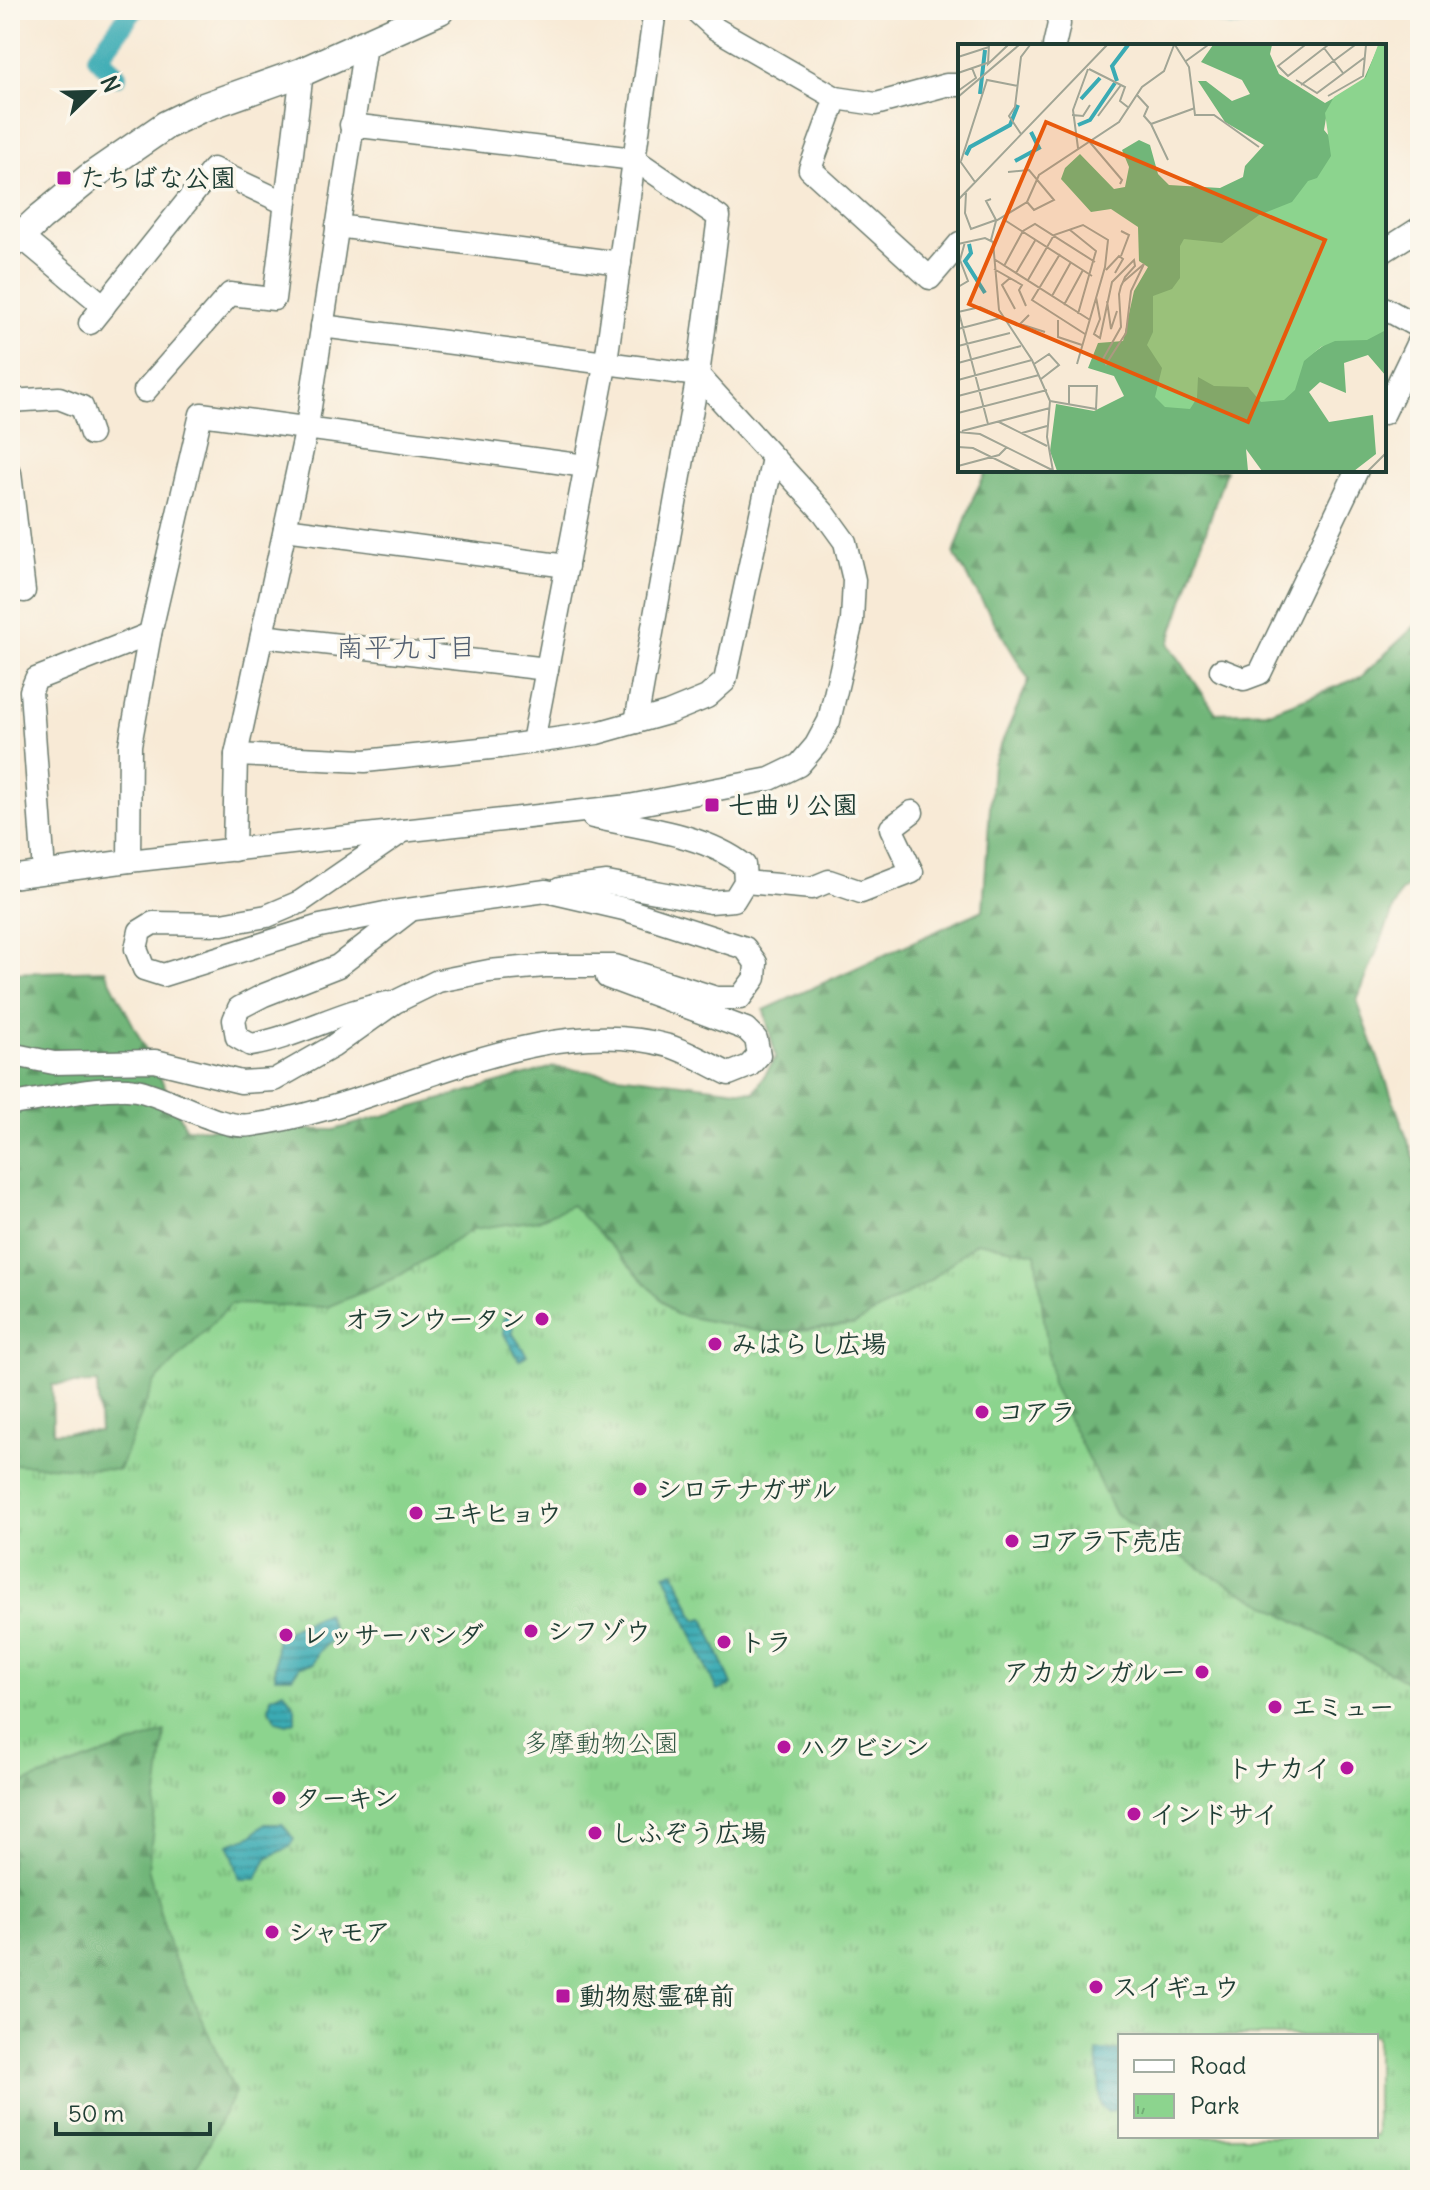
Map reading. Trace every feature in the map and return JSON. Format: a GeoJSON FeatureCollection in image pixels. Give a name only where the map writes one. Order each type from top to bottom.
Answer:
{"type":"FeatureCollection","features":[{"type":"Feature","properties":{"kind":"street"},"geometry":{"type":"LineString","coordinates":[[285,203],[213,169],[97,314],[15,241],[89,178],[166,125],[201,108],[302,72],[440,10]]}},
{"type":"Feature","properties":{"kind":"street"},"geometry":{"type":"LineString","coordinates":[[533,742],[606,361],[655,10]]}},
{"type":"Feature","properties":{"kind":"street"},"geometry":{"type":"LineString","coordinates":[[695,10],[716,29],[836,98],[876,104],[946,85],[958,85]]}},
{"type":"Feature","properties":{"kind":"street"},"geometry":{"type":"LineString","coordinates":[[1054,44],[1059,24],[1056,10]]}},
{"type":"Feature","properties":{"kind":"street"},"geometry":{"type":"LineString","coordinates":[[234,850],[236,755],[307,427],[365,45]]}},
{"type":"Feature","properties":{"kind":"street"},"geometry":{"type":"LineString","coordinates":[[145,391],[230,294],[274,299],[302,72]]}},
{"type":"Feature","properties":{"kind":"street"},"geometry":{"type":"LineString","coordinates":[[836,98],[810,169],[930,278],[958,245]]}},
{"type":"Feature","properties":{"kind":"street"},"geometry":{"type":"LineString","coordinates":[[351,125],[634,159],[719,217],[698,375],[636,722]]}},
{"type":"Feature","properties":{"kind":"street"},"geometry":{"type":"LineString","coordinates":[[337,226],[620,263]]}},
{"type":"Feature","properties":{"kind":"street"},"geometry":{"type":"LineString","coordinates":[[1386,250],[1420,228]]}},
{"type":"Feature","properties":{"kind":"street"},"geometry":{"type":"LineString","coordinates":[[1386,309],[1420,328]]}},
{"type":"Feature","properties":{"kind":"street"},"geometry":{"type":"LineString","coordinates":[[10,877],[629,806],[770,779],[799,765],[816,745],[829,721],[852,621],[854,580],[845,542],[824,513],[698,375],[322,326]]}},
{"type":"Feature","properties":{"kind":"street"},"geometry":{"type":"LineString","coordinates":[[1386,409],[1420,338]]}},
{"type":"Feature","properties":{"kind":"street"},"geometry":{"type":"LineString","coordinates":[[10,401],[59,398],[82,407],[91,434]]}},
{"type":"Feature","properties":{"kind":"street"},"geometry":{"type":"LineString","coordinates":[[129,861],[130,745],[150,634],[201,414],[586,466]]}},
{"type":"Feature","properties":{"kind":"street"},"geometry":{"type":"LineString","coordinates":[[236,755],[365,761],[533,742],[597,733],[668,713],[707,697],[725,681],[773,458]]}},
{"type":"Feature","properties":{"kind":"street"},"geometry":{"type":"LineString","coordinates":[[1221,670],[1244,679],[1260,673],[1356,472]]}},
{"type":"Feature","properties":{"kind":"street"},"geometry":{"type":"LineString","coordinates":[[10,473],[24,591]]}},
{"type":"Feature","properties":{"kind":"street"},"geometry":{"type":"LineString","coordinates":[[285,529],[567,566]]}},
{"type":"Feature","properties":{"kind":"street"},"geometry":{"type":"LineString","coordinates":[[44,872],[31,691],[36,679],[150,634]]}},
{"type":"Feature","properties":{"kind":"street"},"geometry":{"type":"LineString","coordinates":[[262,636],[547,669]]}},
{"type":"Feature","properties":{"kind":"street"},"geometry":{"type":"LineString","coordinates":[[745,882],[812,888],[829,881],[861,892],[912,872],[891,828],[912,812]]}},
{"type":"Feature","properties":{"kind":"street"},"geometry":{"type":"LineString","coordinates":[[403,831],[300,902],[267,916],[222,924],[153,923],[140,931],[136,949],[144,969],[163,975],[320,926],[412,909],[607,883],[710,902],[734,900],[745,882],[744,865],[730,854],[677,836],[572,813]]}},
{"type":"Feature","properties":{"kind":"street"},"geometry":{"type":"LineString","coordinates":[[10,1054],[54,1063],[155,1061],[241,1082],[274,1080],[332,1047],[395,1002],[438,981],[489,971],[615,966],[716,998],[740,998],[755,978],[756,963],[745,948],[624,909],[546,891]]}},
{"type":"Feature","properties":{"kind":"street"},"geometry":{"type":"LineString","coordinates":[[395,1002],[365,1007],[279,1040],[251,1045],[237,1037],[234,1020],[239,1008],[264,995],[338,966],[412,909]]}},
{"type":"Feature","properties":{"kind":"street"},"geometry":{"type":"LineString","coordinates":[[10,1104],[95,1091],[135,1090],[214,1119],[247,1126],[284,1119],[479,1060],[544,1044],[618,1038],[670,1046],[729,1074],[749,1066],[759,1055],[756,1039],[746,1029],[580,966]]}},
{"type":"Feature","properties":{"kind":"green space"},"geometry":{"type":"Polygon","coordinates":[[[986,472],[1225,472],[1169,644],[1216,713],[1272,711],[1361,677],[1420,621],[1420,877],[1400,893],[1357,1001],[1420,1174],[1420,1742],[346,2180],[10,2180],[10,973],[105,970],[186,1128],[334,1130],[553,1067],[754,1092],[776,1057],[764,1010],[983,910],[993,763],[1029,680],[954,554],[973,498],[986,472]],[[97,1383],[52,1385],[53,1433],[100,1431],[97,1383]]]}},
{"type":"Feature","properties":{"kind":"green space","name":"多摩動物公園"},"geometry":{"type":"Polygon","coordinates":[[[572,1205],[675,1314],[769,1333],[853,1325],[930,1281],[976,1242],[1036,1253],[1052,1384],[1115,1514],[1211,1575],[1405,1680],[1420,1702],[1420,2180],[190,2180],[235,2092],[171,1952],[148,1868],[165,1732],[10,1788],[10,1464],[119,1470],[154,1383],[231,1304],[327,1307],[394,1279],[473,1229],[538,1220],[572,1205]]]}},
{"type":"Feature","properties":{"kind":"water"},"geometry":{"type":"Polygon","coordinates":[[[512,1313],[513,1334],[527,1355],[519,1360],[504,1334],[503,1319],[512,1313]]]}},
{"type":"Feature","properties":{"kind":"water"},"geometry":{"type":"Polygon","coordinates":[[[674,1571],[696,1620],[704,1618],[732,1685],[717,1691],[665,1574],[674,1571]]]}},
{"type":"Feature","properties":{"kind":"water"},"geometry":{"type":"Polygon","coordinates":[[[326,1613],[336,1638],[322,1648],[313,1664],[300,1666],[292,1677],[275,1677],[276,1639],[326,1613]]]}},
{"type":"Feature","properties":{"kind":"water"},"geometry":{"type":"Polygon","coordinates":[[[284,1691],[295,1707],[295,1721],[287,1724],[276,1721],[269,1708],[271,1697],[284,1691]]]}},
{"type":"Feature","properties":{"kind":"water"},"geometry":{"type":"Polygon","coordinates":[[[265,1824],[282,1824],[294,1839],[289,1847],[267,1858],[257,1879],[240,1879],[229,1844],[253,1835],[265,1824]]]}},
{"type":"Feature","properties":{"kind":"water"},"geometry":{"type":"Polygon","coordinates":[[[1097,2051],[1118,2051],[1118,2110],[1108,2112],[1101,2107],[1097,2051]]]}},
{"type":"Feature","properties":{"kind":"waterway"},"geometry":{"type":"LineString","coordinates":[[116,76],[98,57],[133,10]]}},
{"type":"Feature","properties":{"kind":"waterway"},"geometry":{"type":"LineString","coordinates":[[1198,10],[1231,24],[1248,21],[1263,10]]}},
{"type":"Feature","properties":{"kind":"place","name":"たちばな公園"},"geometry":{"type":"Point","coordinates":[64,178]}},
{"type":"Feature","properties":{"kind":"place","name":"七曲り公園"},"geometry":{"type":"Point","coordinates":[712,805]}},
{"type":"Feature","properties":{"kind":"place","name":"オランウータン"},"geometry":{"type":"Point","coordinates":[542,1319]}},
{"type":"Feature","properties":{"kind":"place","name":"みはらし広場"},"geometry":{"type":"Point","coordinates":[715,1344]}},
{"type":"Feature","properties":{"kind":"place","name":"コアラ"},"geometry":{"type":"Point","coordinates":[982,1412]}},
{"type":"Feature","properties":{"kind":"place","name":"シロテナガザル"},"geometry":{"type":"Point","coordinates":[640,1489]}},
{"type":"Feature","properties":{"kind":"place","name":"ユキヒョウ"},"geometry":{"type":"Point","coordinates":[416,1513]}},
{"type":"Feature","properties":{"kind":"place","name":"コアラ下売店"},"geometry":{"type":"Point","coordinates":[1012,1541]}},
{"type":"Feature","properties":{"kind":"place","name":"シフゾウ"},"geometry":{"type":"Point","coordinates":[531,1631]}},
{"type":"Feature","properties":{"kind":"place","name":"レッサーパンダ"},"geometry":{"type":"Point","coordinates":[286,1635]}},
{"type":"Feature","properties":{"kind":"place","name":"トラ"},"geometry":{"type":"Point","coordinates":[724,1642]}},
{"type":"Feature","properties":{"kind":"place","name":"アカカンガルー"},"geometry":{"type":"Point","coordinates":[1202,1672]}},
{"type":"Feature","properties":{"kind":"place","name":"エミュー"},"geometry":{"type":"Point","coordinates":[1275,1707]}},
{"type":"Feature","properties":{"kind":"place","name":"ハクビシン"},"geometry":{"type":"Point","coordinates":[784,1747]}},
{"type":"Feature","properties":{"kind":"place","name":"トナカイ"},"geometry":{"type":"Point","coordinates":[1347,1768]}},
{"type":"Feature","properties":{"kind":"place","name":"ターキン"},"geometry":{"type":"Point","coordinates":[279,1798]}},
{"type":"Feature","properties":{"kind":"place","name":"インドサイ"},"geometry":{"type":"Point","coordinates":[1134,1814]}},
{"type":"Feature","properties":{"kind":"place","name":"しふぞう広場"},"geometry":{"type":"Point","coordinates":[595,1833]}},
{"type":"Feature","properties":{"kind":"place","name":"シャモア"},"geometry":{"type":"Point","coordinates":[272,1932]}},
{"type":"Feature","properties":{"kind":"place","name":"スイギュウ"},"geometry":{"type":"Point","coordinates":[1096,1987]}},
{"type":"Feature","properties":{"kind":"place","name":"動物慰霊碑前"},"geometry":{"type":"Point","coordinates":[563,1996]}},
{"type":"Feature","properties":{"kind":"district","name":"南平九丁目"},"geometry":{"type":"Point","coordinates":[406,647]}}]}
